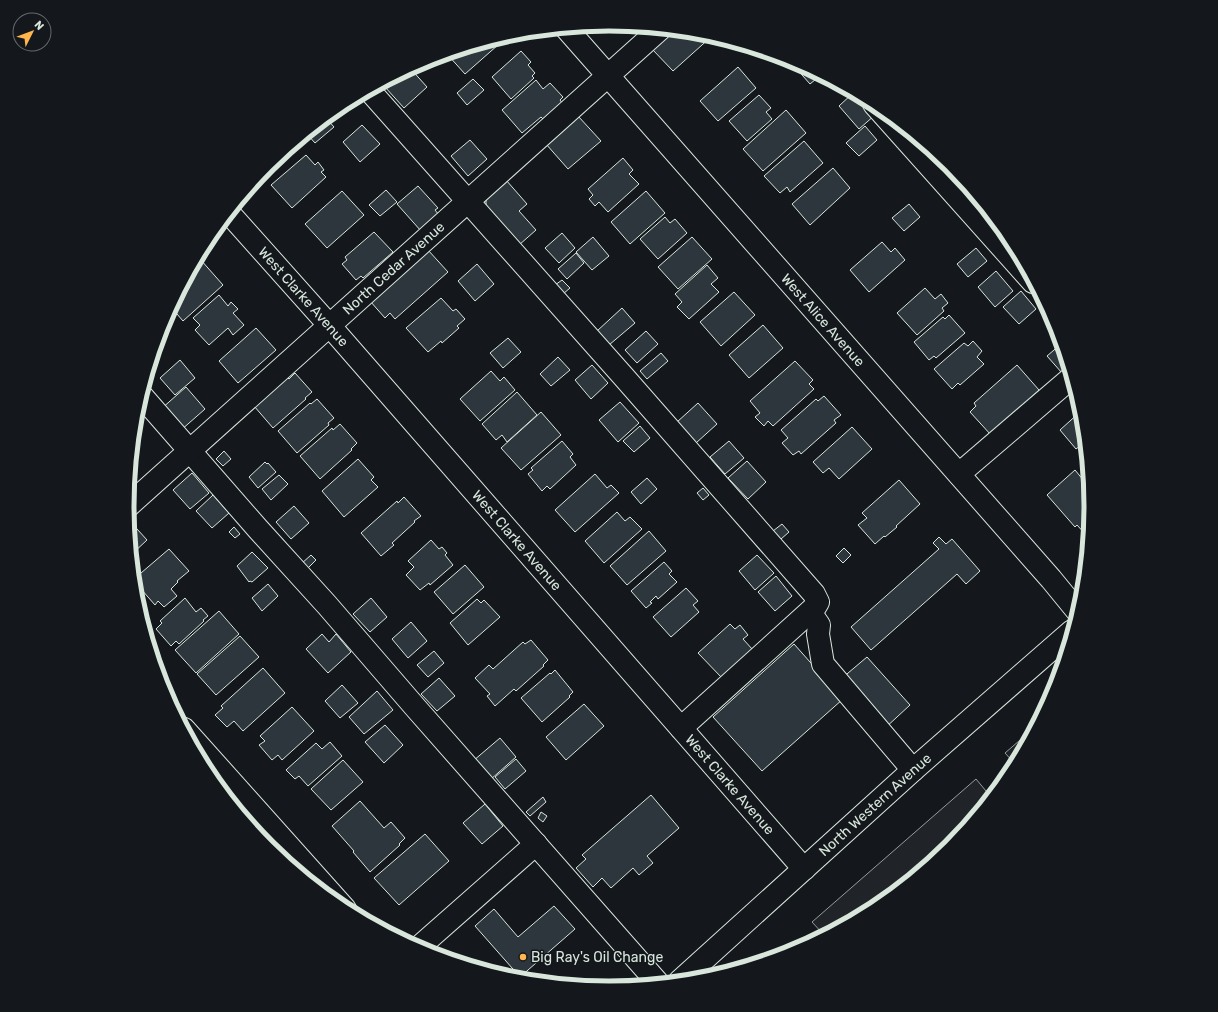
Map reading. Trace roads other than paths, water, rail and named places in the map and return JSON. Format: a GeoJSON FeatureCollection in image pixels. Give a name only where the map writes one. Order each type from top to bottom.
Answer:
{"type":"FeatureCollection","features":[{"type":"Feature","properties":{"kind":"street","name":"West Alice Avenue"},"geometry":{"type":"LineString","coordinates":[[570,33],[1051,578],[1073,606]]}},
{"type":"Feature","properties":{"kind":"street","name":"North Cedar Avenue"},"geometry":{"type":"LineString","coordinates":[[134,501],[655,33]]}},
{"type":"Feature","properties":{"kind":"street"},"geometry":{"type":"LineString","coordinates":[[373,94],[623,376],[814,594],[818,602],[810,612],[681,728]]}},
{"type":"Feature","properties":{"kind":"street"},"geometry":{"type":"LineString","coordinates":[[893,126],[1019,266]]}},
{"type":"Feature","properties":{"kind":"street","name":"West Clarke Avenue"},"geometry":{"type":"LineString","coordinates":[[232,217],[329,325],[804,869]]}},
{"type":"Feature","properties":{"kind":"street"},"geometry":{"type":"LineString","coordinates":[[959,474],[1067,381]]}},
{"type":"Feature","properties":{"kind":"street"},"geometry":{"type":"LineString","coordinates":[[146,401],[327,605],[409,701],[654,979]]}},
{"type":"Feature","properties":{"kind":"street"},"geometry":{"type":"LineString","coordinates":[[810,612],[819,625],[818,634],[823,664],[913,770]]}},
{"type":"Feature","properties":{"kind":"street","name":"North Western Avenue"},"geometry":{"type":"LineString","coordinates":[[687,974],[913,770],[1066,636]]}},
{"type":"Feature","properties":{"kind":"street"},"geometry":{"type":"LineString","coordinates":[[201,748],[325,887]]}},
{"type":"Feature","properties":{"kind":"street"},"geometry":{"type":"LineString","coordinates":[[423,943],[536,844]]}},
{"type":"Feature","properties":{"kind":"place","name":"Big Ray's Oil Change"},"geometry":{"type":"Point","coordinates":[523,957]}}]}
